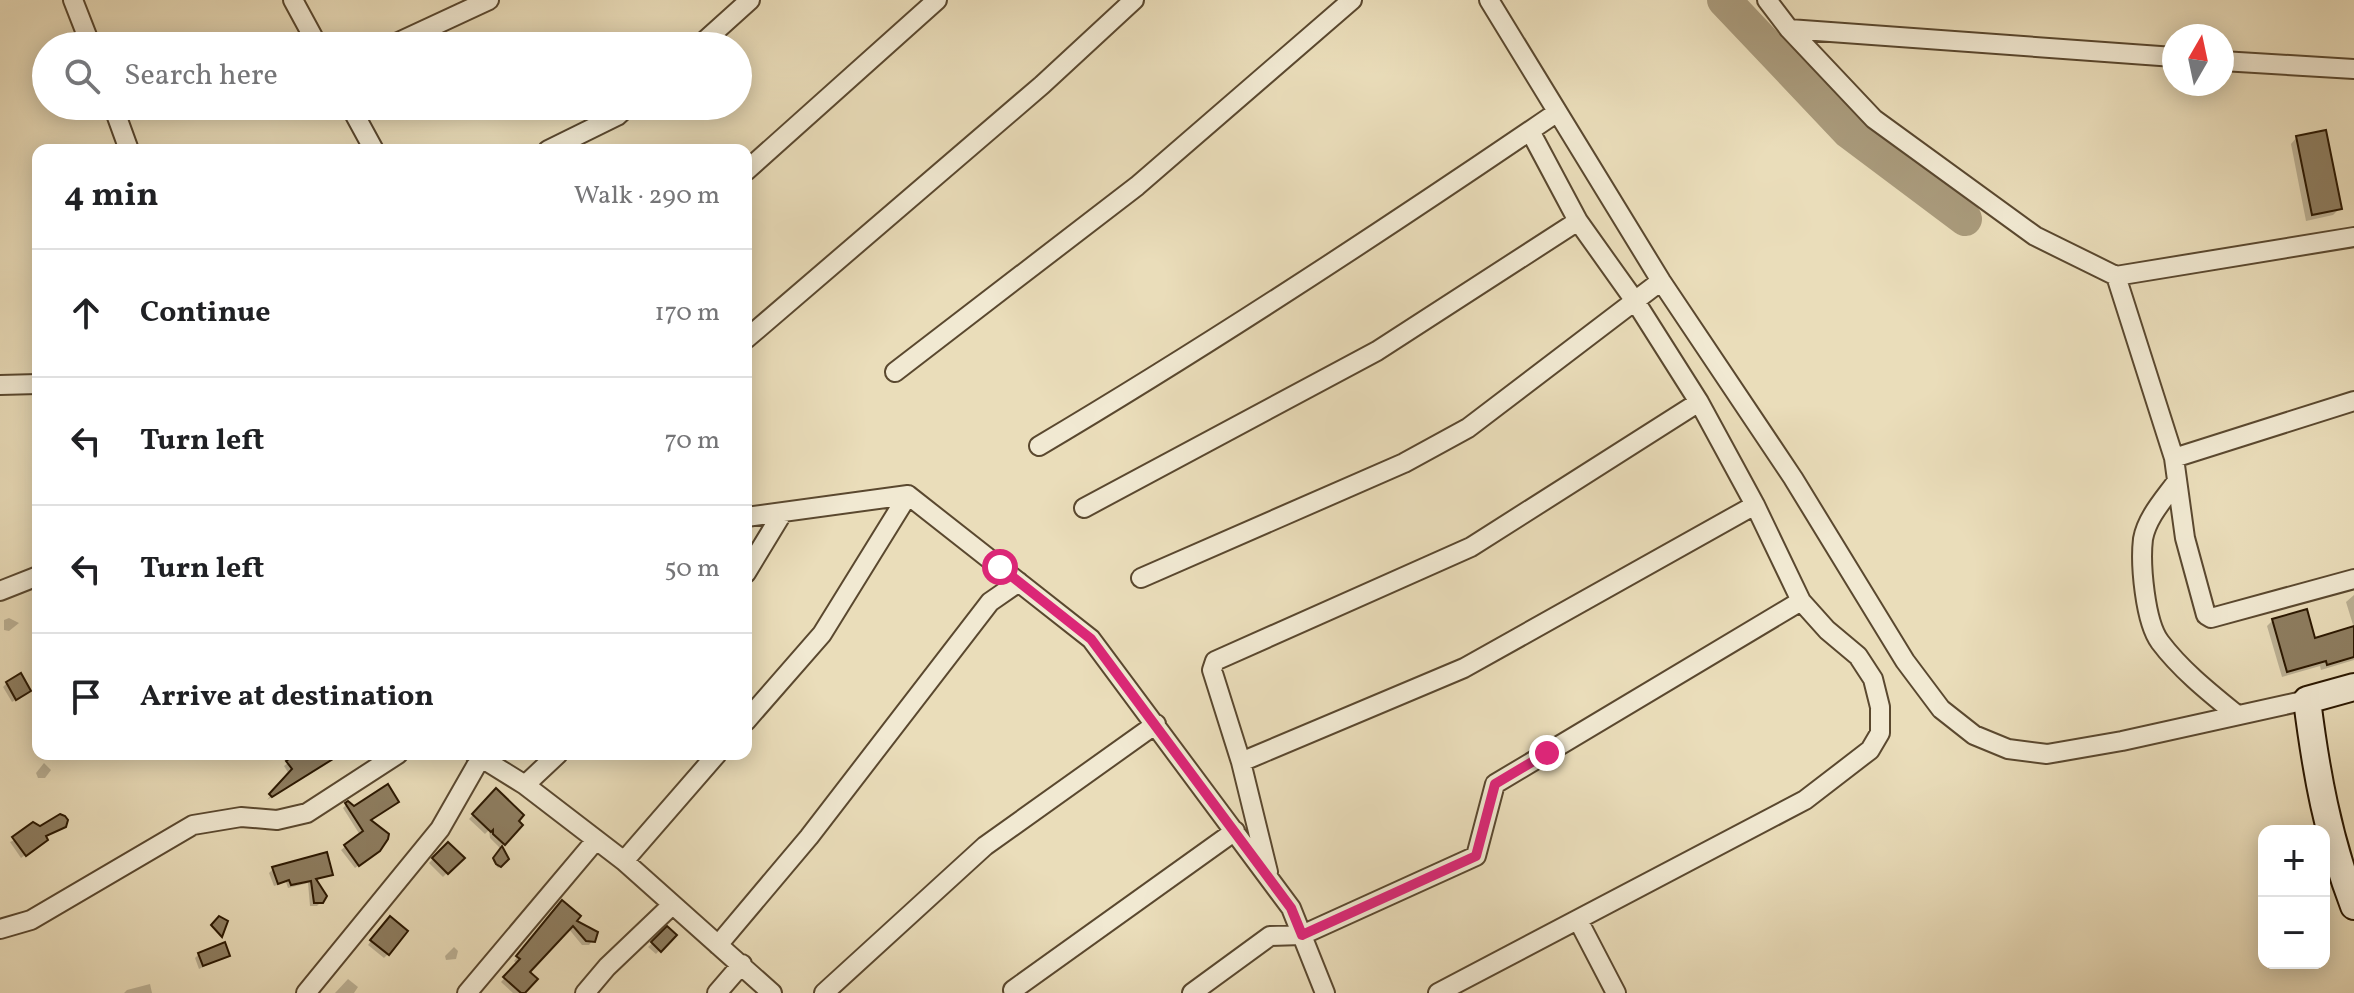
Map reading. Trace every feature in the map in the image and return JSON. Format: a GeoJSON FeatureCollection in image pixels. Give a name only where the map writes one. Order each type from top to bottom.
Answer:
{"type":"FeatureCollection","features":[{"type":"Feature","properties":{"kind":"street"},"geometry":{"type":"LineString","coordinates":[[293,0],[310,32]]}},
{"type":"Feature","properties":{"kind":"street"},"geometry":{"type":"LineString","coordinates":[[420,32],[489,0]]}},
{"type":"Feature","properties":{"kind":"street"},"geometry":{"type":"LineString","coordinates":[[715,32],[750,0]]}},
{"type":"Feature","properties":{"kind":"street"},"geometry":{"type":"LineString","coordinates":[[752,166],[937,0]]}},
{"type":"Feature","properties":{"kind":"street"},"geometry":{"type":"LineString","coordinates":[[752,334],[1042,85],[1134,0]]}},
{"type":"Feature","properties":{"kind":"street"},"geometry":{"type":"LineString","coordinates":[[895,372],[1137,186],[1352,0]]}},
{"type":"Feature","properties":{"kind":"street"},"geometry":{"type":"LineString","coordinates":[[1489,0],[1661,281],[1793,478],[1905,661],[1941,709],[1974,735],[2008,749],[2047,754],[2122,741],[2354,687]]}},
{"type":"Feature","properties":{"kind":"street"},"geometry":{"type":"LineString","coordinates":[[1767,0],[1789,29],[1874,119],[2035,236],[2116,276],[2354,237]]}},
{"type":"Feature","properties":{"kind":"street"},"geometry":{"type":"LineString","coordinates":[[81,4],[88,32]]}},
{"type":"Feature","properties":{"kind":"street"},"geometry":{"type":"LineString","coordinates":[[1789,29],[2162,56]]}},
{"type":"Feature","properties":{"kind":"street"},"geometry":{"type":"LineString","coordinates":[[2234,62],[2354,69]]}},
{"type":"Feature","properties":{"kind":"street"},"geometry":{"type":"LineString","coordinates":[[1039,446],[1204,348],[1348,255],[1556,113]]}},
{"type":"Feature","properties":{"kind":"street"},"geometry":{"type":"LineString","coordinates":[[118,120],[127,144]]}},
{"type":"Feature","properties":{"kind":"street"},"geometry":{"type":"LineString","coordinates":[[358,120],[371,144]]}},
{"type":"Feature","properties":{"kind":"street"},"geometry":{"type":"LineString","coordinates":[[560,144],[609,120]]}},
{"type":"Feature","properties":{"kind":"street"},"geometry":{"type":"LineString","coordinates":[[1438,993],[1805,800],[1870,750],[1880,733],[1880,707],[1873,679],[1858,656],[1827,630],[1801,601],[1755,505],[1699,402],[1635,301],[1578,221],[1530,131]]}},
{"type":"Feature","properties":{"kind":"street"},"geometry":{"type":"LineString","coordinates":[[1084,508],[1377,351],[1578,221]]}},
{"type":"Feature","properties":{"kind":"street"},"geometry":{"type":"LineString","coordinates":[[2116,276],[2174,458],[2185,538],[2206,615],[2211,618],[2354,579]]}},
{"type":"Feature","properties":{"kind":"street"},"geometry":{"type":"LineString","coordinates":[[1141,578],[1366,481],[1455,435],[1661,281]]}},
{"type":"Feature","properties":{"kind":"street"},"geometry":{"type":"LineString","coordinates":[[0,385],[32,384]]}},
{"type":"Feature","properties":{"kind":"street"},"geometry":{"type":"LineString","coordinates":[[2174,458],[2354,401]]}},
{"type":"Feature","properties":{"kind":"street"},"geometry":{"type":"LineString","coordinates":[[1271,882],[1241,762],[1212,670],[1215,661],[1471,547],[1699,402]]}},
{"type":"Feature","properties":{"kind":"street"},"geometry":{"type":"LineString","coordinates":[[2177,481],[2153,514],[2143,539],[2145,605],[2158,640],[2189,674],[2237,715]]}},
{"type":"Feature","properties":{"kind":"street"},"geometry":{"type":"LineString","coordinates":[[752,714],[822,634],[908,495]]}},
{"type":"Feature","properties":{"kind":"street"},"geometry":{"type":"LineString","coordinates":[[752,516],[908,495],[1091,639],[1291,908],[1325,993]]}},
{"type":"Feature","properties":{"kind":"street"},"geometry":{"type":"LineString","coordinates":[[1241,762],[1464,668],[1755,505]]}},
{"type":"Feature","properties":{"kind":"street"},"geometry":{"type":"LineString","coordinates":[[752,563],[783,512]]}},
{"type":"Feature","properties":{"kind":"street"},"geometry":{"type":"LineString","coordinates":[[0,591],[32,578]]}},
{"type":"Feature","properties":{"kind":"street"},"geometry":{"type":"LineString","coordinates":[[718,945],[809,837],[990,602],[1019,582]]}},
{"type":"Feature","properties":{"kind":"street"},"geometry":{"type":"LineString","coordinates":[[1192,993],[1270,936],[1302,935],[1476,856],[1495,784],[1801,601]]}},
{"type":"Feature","properties":{"kind":"street"},"geometry":{"type":"LineString","coordinates":[[1873,679],[1905,661]]}},
{"type":"Feature","properties":{"kind":"street"},"geometry":{"type":"LineString","coordinates":[[2307,700],[2318,777],[2336,859],[2354,906]]}},
{"type":"Feature","properties":{"kind":"street"},"geometry":{"type":"LineString","coordinates":[[824,993],[985,846],[1156,724]]}},
{"type":"Feature","properties":{"kind":"street"},"geometry":{"type":"LineString","coordinates":[[0,929],[31,920],[193,825],[241,817],[277,820],[307,813],[389,760]]}},
{"type":"Feature","properties":{"kind":"street"},"geometry":{"type":"LineString","coordinates":[[306,993],[440,829],[475,760]]}},
{"type":"Feature","properties":{"kind":"street"},"geometry":{"type":"LineString","coordinates":[[484,760],[525,785],[624,861],[772,993]]}},
{"type":"Feature","properties":{"kind":"street"},"geometry":{"type":"LineString","coordinates":[[525,785],[552,760]]}},
{"type":"Feature","properties":{"kind":"street"},"geometry":{"type":"LineString","coordinates":[[624,861],[712,760]]}},
{"type":"Feature","properties":{"kind":"street"},"geometry":{"type":"LineString","coordinates":[[1013,990],[1235,831]]}},
{"type":"Feature","properties":{"kind":"street"},"geometry":{"type":"LineString","coordinates":[[467,993],[596,840]]}},
{"type":"Feature","properties":{"kind":"street"},"geometry":{"type":"LineString","coordinates":[[585,993],[607,967],[672,905]]}},
{"type":"Feature","properties":{"kind":"street"},"geometry":{"type":"LineString","coordinates":[[1578,920],[1616,993]]}},
{"type":"Feature","properties":{"kind":"street"},"geometry":{"type":"LineString","coordinates":[[717,993],[742,964]]}},
{"type":"Feature","properties":{"kind":"building"},"geometry":{"type":"Polygon","coordinates":[[[2326,130],[2342,209],[2312,215],[2296,136],[2326,130]]]}},
{"type":"Feature","properties":{"kind":"building"},"geometry":{"type":"Polygon","coordinates":[[[2307,609],[2315,638],[2354,626],[2354,657],[2287,672],[2272,619],[2307,609]]]}},
{"type":"Feature","properties":{"kind":"building"},"geometry":{"type":"Polygon","coordinates":[[[21,673],[31,691],[16,700],[6,682],[21,673]]]}},
{"type":"Feature","properties":{"kind":"building"},"geometry":{"type":"Polygon","coordinates":[[[331,760],[272,797],[269,794],[292,769],[286,761],[331,760]]]}},
{"type":"Feature","properties":{"kind":"building"},"geometry":{"type":"Polygon","coordinates":[[[388,784],[399,802],[371,820],[389,834],[388,839],[380,851],[359,866],[344,845],[363,831],[345,803],[348,801],[354,806],[388,784]]]}},
{"type":"Feature","properties":{"kind":"building"},"geometry":{"type":"Polygon","coordinates":[[[496,788],[524,815],[519,821],[523,825],[505,845],[493,834],[493,830],[491,832],[472,814],[496,788]]]}},
{"type":"Feature","properties":{"kind":"building"},"geometry":{"type":"Polygon","coordinates":[[[60,814],[68,820],[66,827],[46,836],[48,840],[26,856],[12,837],[33,822],[40,826],[60,814]]]}},
{"type":"Feature","properties":{"kind":"building"},"geometry":{"type":"Polygon","coordinates":[[[448,842],[465,858],[448,874],[432,858],[448,842]]]}},
{"type":"Feature","properties":{"kind":"building"},"geometry":{"type":"Polygon","coordinates":[[[502,846],[509,859],[501,867],[493,858],[502,846]]]}},
{"type":"Feature","properties":{"kind":"building"},"geometry":{"type":"Polygon","coordinates":[[[327,852],[333,875],[316,879],[327,896],[323,903],[314,903],[311,881],[291,885],[289,880],[278,884],[272,867],[327,852]]]}},
{"type":"Feature","properties":{"kind":"building"},"geometry":{"type":"Polygon","coordinates":[[[562,900],[581,916],[577,921],[598,932],[595,942],[586,941],[573,926],[530,972],[538,979],[525,993],[521,993],[503,977],[520,959],[516,956],[562,900]]]}},
{"type":"Feature","properties":{"kind":"building"},"geometry":{"type":"Polygon","coordinates":[[[219,916],[228,921],[222,937],[211,925],[219,916]]]}},
{"type":"Feature","properties":{"kind":"building"},"geometry":{"type":"Polygon","coordinates":[[[390,916],[408,931],[389,955],[370,940],[390,916]]]}},
{"type":"Feature","properties":{"kind":"building"},"geometry":{"type":"Polygon","coordinates":[[[667,926],[677,935],[661,952],[651,942],[667,926]]]}},
{"type":"Feature","properties":{"kind":"building"},"geometry":{"type":"Polygon","coordinates":[[[225,942],[230,956],[203,966],[198,953],[225,942]]]}},
{"type":"Feature","properties":{"kind":"waterway"},"geometry":{"type":"LineString","coordinates":[[1724,0],[1849,132],[1965,219]]}},
{"type":"Feature","properties":{"kind":"route"},"geometry":{"type":"LineString","coordinates":[[1000,567],[1091,639],[1291,908],[1302,935],[1476,856],[1495,784],[1547,753]]}}]}
